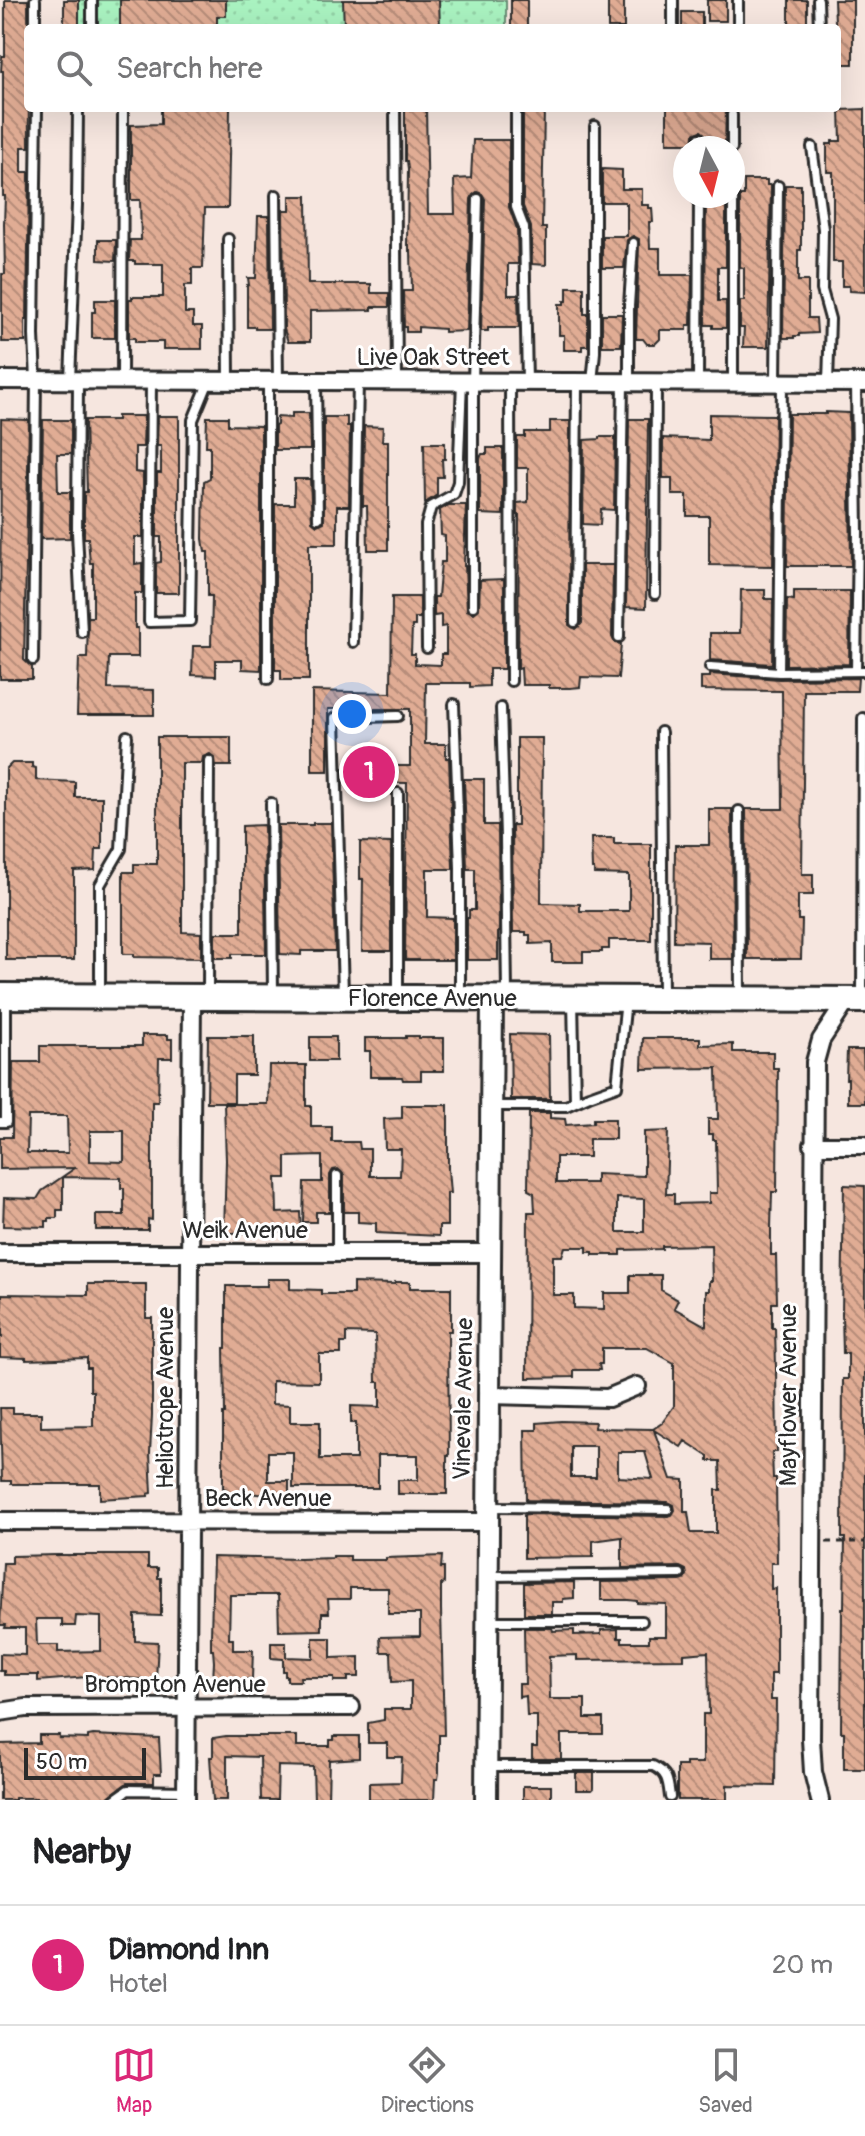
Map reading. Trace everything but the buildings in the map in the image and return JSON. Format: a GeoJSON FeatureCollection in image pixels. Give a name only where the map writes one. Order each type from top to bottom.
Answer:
{"type":"FeatureCollection","features":[{"type":"Feature","properties":{"kind":"main road","name":"Florence Avenue"},"geometry":{"type":"LineString","coordinates":[[3,996],[858,1000]]}},
{"type":"Feature","properties":{"kind":"street","name":"Live Oak Street"},"geometry":{"type":"LineString","coordinates":[[0,380],[860,383]]}},
{"type":"Feature","properties":{"kind":"street","name":"Heliotrope Avenue"},"geometry":{"type":"LineString","coordinates":[[186,1795],[190,1254],[200,997]]}},
{"type":"Feature","properties":{"kind":"street","name":"Vinevale Avenue"},"geometry":{"type":"LineString","coordinates":[[486,1800],[491,1106],[500,998]]}},
{"type":"Feature","properties":{"kind":"street","name":"Mayflower Avenue"},"geometry":{"type":"LineString","coordinates":[[820,1800],[813,1772],[811,1739],[815,1062],[821,1040],[858,1000]]}},
{"type":"Feature","properties":{"kind":"street"},"geometry":{"type":"LineString","coordinates":[[813,1145],[865,1145]]}},
{"type":"Feature","properties":{"kind":"street","name":"Weik Avenue"},"geometry":{"type":"LineString","coordinates":[[0,1253],[490,1253]]}},
{"type":"Feature","properties":{"kind":"street"},"geometry":{"type":"LineString","coordinates":[[489,1395],[608,1398],[637,1386]]}},
{"type":"Feature","properties":{"kind":"street","name":"Beck Avenue"},"geometry":{"type":"LineString","coordinates":[[0,1521],[188,1522],[488,1515]]}},
{"type":"Feature","properties":{"kind":"street","name":"Brompton Avenue"},"geometry":{"type":"LineString","coordinates":[[0,1712],[26,1708],[351,1707]]}},
{"type":"Feature","properties":{"kind":"lane"},"geometry":{"type":"LineString","coordinates":[[35,0],[35,24]]}},
{"type":"Feature","properties":{"kind":"lane"},"geometry":{"type":"LineString","coordinates":[[92,0],[92,24]]}},
{"type":"Feature","properties":{"kind":"lane"},"geometry":{"type":"LineString","coordinates":[[673,0],[673,24]]}},
{"type":"Feature","properties":{"kind":"lane"},"geometry":{"type":"LineString","coordinates":[[738,0],[738,21]]}},
{"type":"Feature","properties":{"kind":"lane"},"geometry":{"type":"LineString","coordinates":[[818,0],[819,24]]}},
{"type":"Feature","properties":{"kind":"lane"},"geometry":{"type":"LineString","coordinates":[[33,660],[37,112]]}},
{"type":"Feature","properties":{"kind":"lane"},"geometry":{"type":"LineString","coordinates":[[78,112],[74,380],[82,632]]}},
{"type":"Feature","properties":{"kind":"lane"},"geometry":{"type":"LineString","coordinates":[[122,380],[123,112]]}},
{"type":"Feature","properties":{"kind":"lane"},"geometry":{"type":"LineString","coordinates":[[395,112],[397,381]]}},
{"type":"Feature","properties":{"kind":"lane"},"geometry":{"type":"LineString","coordinates":[[511,681],[524,228],[516,207],[516,112]]}},
{"type":"Feature","properties":{"kind":"lane"},"geometry":{"type":"LineString","coordinates":[[732,115],[732,136]]}},
{"type":"Feature","properties":{"kind":"lane"},"geometry":{"type":"LineString","coordinates":[[575,622],[584,382],[595,352],[595,126]]}},
{"type":"Feature","properties":{"kind":"lane"},"geometry":{"type":"LineString","coordinates":[[812,147],[823,229],[822,290],[830,319],[828,383]]}},
{"type":"Feature","properties":{"kind":"lane"},"geometry":{"type":"LineString","coordinates":[[778,186],[779,672]]}},
{"type":"Feature","properties":{"kind":"lane"},"geometry":{"type":"LineString","coordinates":[[268,679],[276,195]]}},
{"type":"Feature","properties":{"kind":"lane"},"geometry":{"type":"LineString","coordinates":[[427,648],[426,525],[431,507],[454,494],[458,482],[468,381],[478,199]]}},
{"type":"Feature","properties":{"kind":"lane"},"geometry":{"type":"LineString","coordinates":[[698,382],[699,208]]}},
{"type":"Feature","properties":{"kind":"lane"},"geometry":{"type":"LineString","coordinates":[[733,208],[733,382]]}},
{"type":"Feature","properties":{"kind":"lane"},"geometry":{"type":"LineString","coordinates":[[228,239],[229,381]]}},
{"type":"Feature","properties":{"kind":"lane"},"geometry":{"type":"LineString","coordinates":[[619,637],[633,243]]}},
{"type":"Feature","properties":{"kind":"lane"},"geometry":{"type":"LineString","coordinates":[[151,380],[149,622],[190,621],[193,420],[209,381]]}},
{"type":"Feature","properties":{"kind":"lane"},"geometry":{"type":"LineString","coordinates":[[316,381],[318,518]]}},
{"type":"Feature","properties":{"kind":"lane"},"geometry":{"type":"LineString","coordinates":[[353,642],[358,381]]}},
{"type":"Feature","properties":{"kind":"lane"},"geometry":{"type":"LineString","coordinates":[[468,381],[473,606]]}},
{"type":"Feature","properties":{"kind":"lane"},"geometry":{"type":"LineString","coordinates":[[655,594],[656,382]]}},
{"type":"Feature","properties":{"kind":"lane"},"geometry":{"type":"LineString","coordinates":[[710,667],[779,672],[861,671],[858,532],[860,383]]}},
{"type":"Feature","properties":{"kind":"lane"},"geometry":{"type":"LineString","coordinates":[[454,704],[460,867],[460,998]]}},
{"type":"Feature","properties":{"kind":"lane"},"geometry":{"type":"LineString","coordinates":[[500,998],[501,708]]}},
{"type":"Feature","properties":{"kind":"lane"},"geometry":{"type":"LineString","coordinates":[[343,998],[335,718],[398,716]]}},
{"type":"Feature","properties":{"kind":"lane"},"geometry":{"type":"LineString","coordinates":[[858,1000],[863,718]]}},
{"type":"Feature","properties":{"kind":"lane"},"geometry":{"type":"LineString","coordinates":[[661,732],[663,999]]}},
{"type":"Feature","properties":{"kind":"lane"},"geometry":{"type":"LineString","coordinates":[[100,997],[100,885],[121,849],[127,736]]}},
{"type":"Feature","properties":{"kind":"lane"},"geometry":{"type":"LineString","coordinates":[[200,997],[209,761]]}},
{"type":"Feature","properties":{"kind":"lane"},"geometry":{"type":"LineString","coordinates":[[398,793],[398,998]]}},
{"type":"Feature","properties":{"kind":"lane"},"geometry":{"type":"LineString","coordinates":[[271,803],[273,998]]}},
{"type":"Feature","properties":{"kind":"lane"},"geometry":{"type":"LineString","coordinates":[[739,811],[740,999]]}},
{"type":"Feature","properties":{"kind":"lane"},"geometry":{"type":"LineString","coordinates":[[0,1122],[6,1122],[3,996]]}},
{"type":"Feature","properties":{"kind":"lane"},"geometry":{"type":"LineString","coordinates":[[573,999],[575,1102]]}},
{"type":"Feature","properties":{"kind":"lane"},"geometry":{"type":"LineString","coordinates":[[491,1106],[566,1106],[617,1086],[626,999]]}},
{"type":"Feature","properties":{"kind":"lane"},"geometry":{"type":"LineString","coordinates":[[337,1176],[337,1253]]}},
{"type":"Feature","properties":{"kind":"lane"},"geometry":{"type":"LineString","coordinates":[[488,1515],[668,1509]]}},
{"type":"Feature","properties":{"kind":"lane"},"geometry":{"type":"LineString","coordinates":[[488,1576],[680,1574]]}},
{"type":"Feature","properties":{"kind":"lane"},"geometry":{"type":"LineString","coordinates":[[488,1621],[642,1621]]}},
{"type":"Feature","properties":{"kind":"lane"},"geometry":{"type":"LineString","coordinates":[[486,1766],[653,1766],[667,1777],[670,1797]]}},
{"type":"Feature","properties":{"kind":"lane"},"geometry":{"type":"LineString","coordinates":[[114,1800],[128,1790],[186,1795]]}},
{"type":"Feature","properties":{"kind":"path"},"geometry":{"type":"LineString","coordinates":[[810,1542],[865,1542]]}},
{"type":"Feature","properties":{"kind":"green space"},"geometry":{"type":"Polygon","coordinates":[[[79,0],[506,0],[506,24],[79,24],[79,0]]]}},
{"type":"Feature","properties":{"kind":"place","name":"Diamond Inn"},"geometry":{"type":"Point","coordinates":[369,772]}}]}
